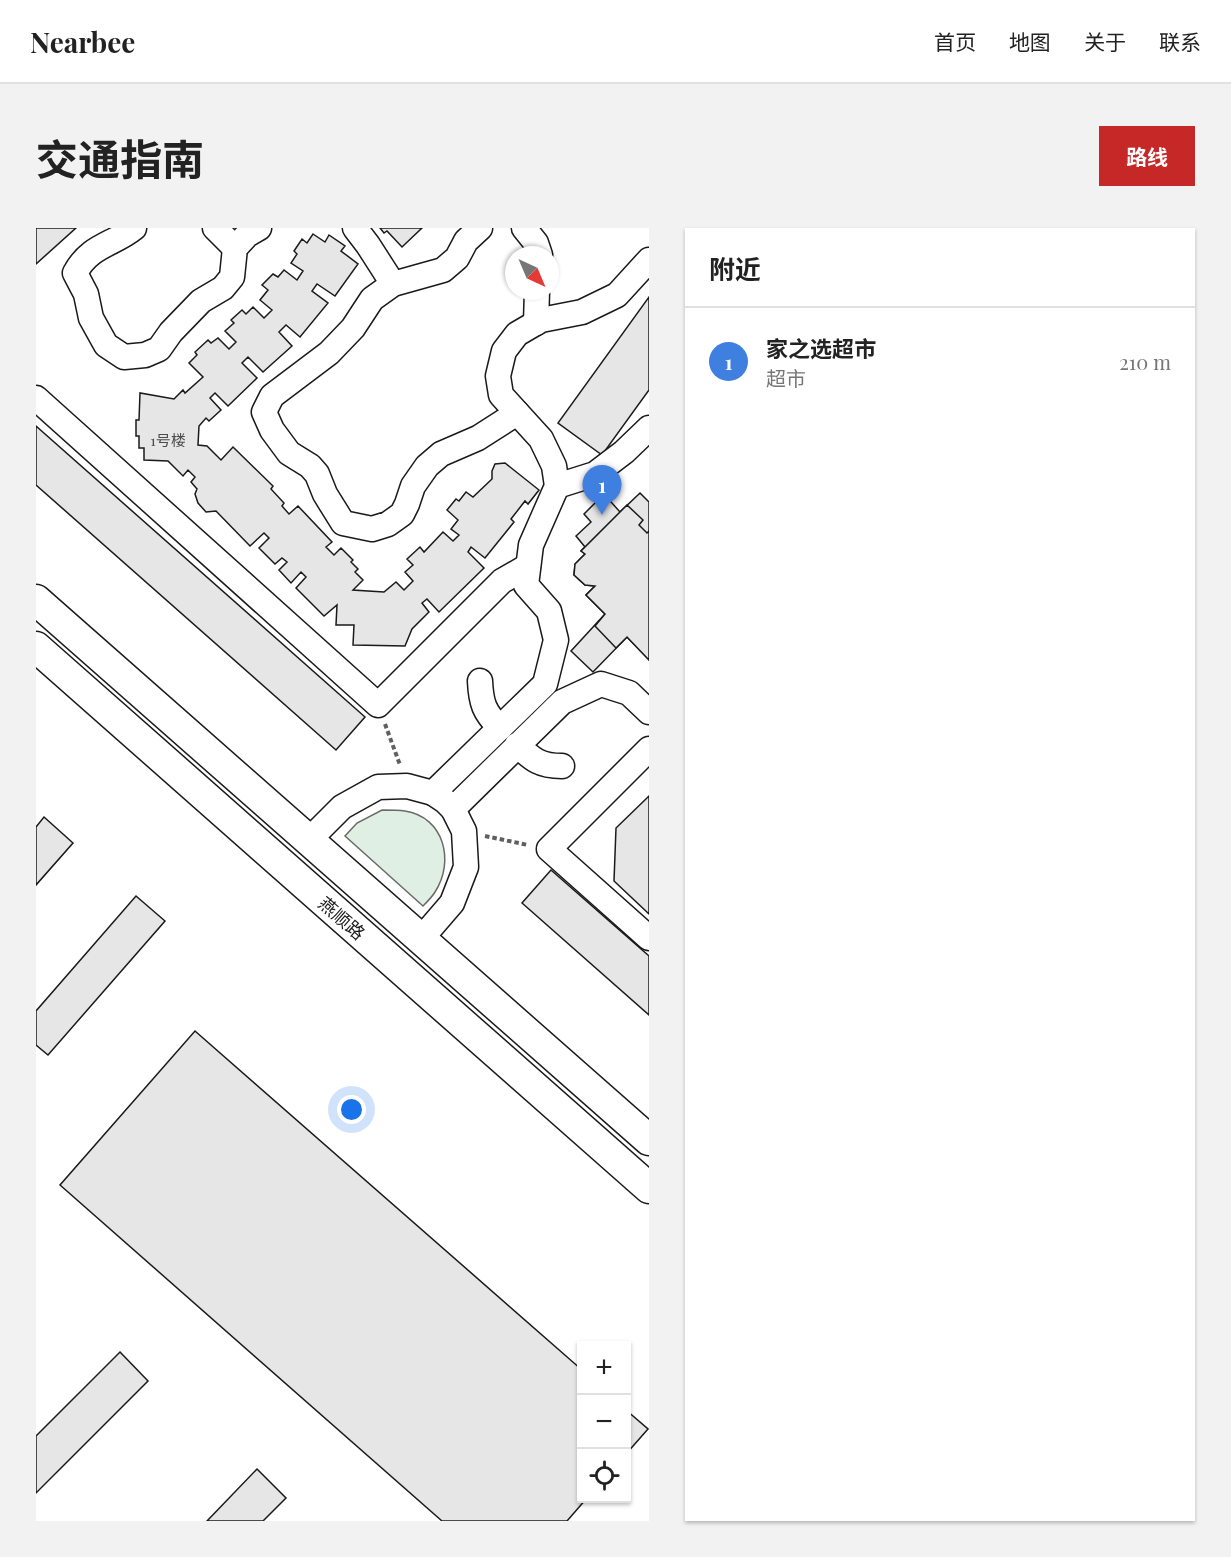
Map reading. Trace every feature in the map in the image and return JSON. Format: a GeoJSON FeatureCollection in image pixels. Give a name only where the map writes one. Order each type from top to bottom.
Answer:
{"type":"FeatureCollection","features":[{"type":"Feature","properties":{"kind":"main road","name":"燕顺路"},"geometry":{"type":"LineString","coordinates":[[36,600],[649,1140]]}},
{"type":"Feature","properties":{"kind":"main road","name":"燕顺路"},"geometry":{"type":"LineString","coordinates":[[36,648],[649,1188]]}},
{"type":"Feature","properties":{"kind":"lane"},"geometry":{"type":"LineString","coordinates":[[134,228],[104,244],[81,263],[75,273],[86,294],[91,318],[105,345],[124,357],[145,355],[159,349],[171,332],[201,301],[223,288],[232,277],[235,248],[259,228]]}},
{"type":"Feature","properties":{"kind":"lane"},"geometry":{"type":"LineString","coordinates":[[215,228],[235,248]]}},
{"type":"Feature","properties":{"kind":"lane"},"geometry":{"type":"LineString","coordinates":[[355,228],[393,284]]}},
{"type":"Feature","properties":{"kind":"lane"},"geometry":{"type":"LineString","coordinates":[[480,228],[466,241],[457,258],[443,270],[393,284],[372,299],[353,328],[328,352],[272,396],[264,412],[272,430],[290,453],[310,466],[317,474],[325,494],[343,523],[372,529],[388,524],[402,514],[413,486],[427,466],[441,454],[478,438],[517,413]]}},
{"type":"Feature","properties":{"kind":"lane"},"geometry":{"type":"LineString","coordinates":[[524,228],[537,246]]}},
{"type":"Feature","properties":{"kind":"lane"},"geometry":{"type":"LineString","coordinates":[[433,794],[545,684],[556,640],[549,610],[526,585],[531,545],[557,486],[554,466],[541,439],[501,395],[498,376],[504,351],[517,334],[536,323],[582,312],[617,295],[649,260]]}},
{"type":"Feature","properties":{"kind":"lane"},"geometry":{"type":"LineString","coordinates":[[536,323],[537,300]]}},
{"type":"Feature","properties":{"kind":"lane"},"geometry":{"type":"LineString","coordinates":[[36,398],[378,705],[502,581],[528,566]]}},
{"type":"Feature","properties":{"kind":"lane"},"geometry":{"type":"LineString","coordinates":[[557,486],[595,474],[624,452],[649,428]]}},
{"type":"Feature","properties":{"kind":"lane"},"geometry":{"type":"LineString","coordinates":[[480,681],[481,699],[488,716],[500,728]]}},
{"type":"Feature","properties":{"kind":"lane"},"geometry":{"type":"LineString","coordinates":[[545,684],[562,702]]}},
{"type":"Feature","properties":{"kind":"lane"},"geometry":{"type":"LineString","coordinates":[[453,809],[562,702],[601,684],[629,693],[649,712]]}},
{"type":"Feature","properties":{"kind":"lane"},"geometry":{"type":"LineString","coordinates":[[518,745],[531,759],[547,766],[562,766]]}},
{"type":"Feature","properties":{"kind":"lane"},"geometry":{"type":"LineString","coordinates":[[649,749],[549,849],[649,938]]}},
{"type":"Feature","properties":{"kind":"lane"},"geometry":{"type":"LineString","coordinates":[[309,840],[342,807],[378,787],[407,786],[433,794],[453,809],[464,831],[466,867],[452,903],[421,939]]}},
{"type":"Feature","properties":{"kind":"path"},"geometry":{"type":"LineString","coordinates":[[378,705],[407,786]]}},
{"type":"Feature","properties":{"kind":"path"},"geometry":{"type":"LineString","coordinates":[[464,831],[549,849]]}},
{"type":"Feature","properties":{"kind":"green space"},"geometry":{"type":"Polygon","coordinates":[[[382,810],[405,811],[418,815],[437,831],[442,842],[445,854],[441,880],[434,894],[423,906],[345,836],[357,823],[382,810]]]}},
{"type":"Feature","properties":{"kind":"building"},"geometry":{"type":"Polygon","coordinates":[[[36,228],[76,228],[36,264],[36,228]]]}},
{"type":"Feature","properties":{"kind":"building"},"geometry":{"type":"Polygon","coordinates":[[[380,228],[422,228],[402,247],[387,231],[384,233],[380,228]]]}},
{"type":"Feature","properties":{"kind":"building"},"geometry":{"type":"Polygon","coordinates":[[[313,234],[325,242],[329,235],[345,246],[341,251],[358,264],[335,296],[317,284],[312,291],[328,303],[300,337],[286,325],[279,332],[292,346],[263,372],[248,357],[242,363],[257,378],[228,406],[215,393],[210,398],[221,410],[209,421],[206,418],[199,426],[198,445],[207,446],[221,460],[233,447],[273,486],[271,489],[284,503],[282,506],[289,514],[298,506],[332,542],[326,547],[334,555],[341,548],[353,560],[351,562],[358,569],[355,572],[363,580],[353,590],[384,592],[396,582],[404,590],[413,581],[405,572],[413,565],[407,559],[420,547],[424,552],[443,532],[453,541],[459,535],[451,529],[458,520],[447,510],[466,492],[473,497],[492,479],[495,464],[505,463],[539,490],[528,504],[525,501],[511,519],[514,522],[485,558],[471,547],[468,552],[484,568],[439,612],[427,599],[422,603],[429,612],[412,629],[405,646],[353,645],[354,625],[336,625],[337,605],[324,616],[296,588],[306,577],[301,572],[291,583],[279,570],[287,562],[282,558],[275,564],[259,548],[269,538],[264,533],[250,546],[216,511],[206,512],[198,503],[195,494],[197,489],[191,482],[195,477],[188,470],[183,476],[168,461],[144,460],[144,448],[139,448],[139,436],[136,436],[140,393],[174,399],[183,390],[185,393],[203,377],[189,363],[197,355],[195,352],[208,340],[211,343],[218,338],[229,349],[236,342],[225,331],[234,323],[231,320],[242,310],[246,314],[253,307],[264,318],[272,310],[260,300],[268,290],[262,285],[273,274],[278,277],[284,270],[297,280],[303,271],[291,263],[297,254],[294,251],[302,239],[307,243],[313,234]]]}},
{"type":"Feature","properties":{"kind":"building"},"geometry":{"type":"Polygon","coordinates":[[[649,297],[649,390],[602,455],[558,423],[649,297]]]}},
{"type":"Feature","properties":{"kind":"building"},"geometry":{"type":"Polygon","coordinates":[[[36,426],[365,717],[336,750],[36,485],[36,426]]]}},
{"type":"Feature","properties":{"kind":"building"},"geometry":{"type":"Polygon","coordinates":[[[640,493],[649,502],[649,660],[627,637],[593,672],[571,651],[605,614],[586,595],[595,586],[585,585],[574,575],[575,564],[585,554],[581,551],[585,547],[576,536],[591,522],[584,514],[604,494],[620,512],[640,493]]]}},
{"type":"Feature","properties":{"kind":"building"},"geometry":{"type":"Polygon","coordinates":[[[627,505],[643,520],[639,525],[647,533],[649,531],[649,660],[627,637],[616,648],[595,626],[605,614],[586,595],[595,586],[585,585],[574,575],[575,564],[585,554],[581,551],[627,505]]]}},
{"type":"Feature","properties":{"kind":"building"},"geometry":{"type":"Polygon","coordinates":[[[649,796],[649,914],[614,881],[616,828],[649,796]]]}},
{"type":"Feature","properties":{"kind":"building"},"geometry":{"type":"Polygon","coordinates":[[[44,817],[73,843],[36,885],[36,827],[44,817]]]}},
{"type":"Feature","properties":{"kind":"building"},"geometry":{"type":"Polygon","coordinates":[[[551,870],[649,956],[649,1015],[522,903],[551,870]]]}},
{"type":"Feature","properties":{"kind":"building"},"geometry":{"type":"Polygon","coordinates":[[[136,896],[165,921],[48,1055],[36,1045],[36,1011],[136,896]]]}},
{"type":"Feature","properties":{"kind":"building"},"geometry":{"type":"Polygon","coordinates":[[[195,1031],[577,1366],[577,1503],[583,1503],[567,1521],[442,1521],[60,1185],[195,1031]]]}},
{"type":"Feature","properties":{"kind":"building"},"geometry":{"type":"Polygon","coordinates":[[[120,1352],[148,1381],[36,1493],[36,1436],[120,1352]]]}},
{"type":"Feature","properties":{"kind":"building"},"geometry":{"type":"Polygon","coordinates":[[[631,1414],[648,1429],[631,1448],[631,1414]]]}},
{"type":"Feature","properties":{"kind":"building"},"geometry":{"type":"Polygon","coordinates":[[[257,1469],[286,1498],[263,1521],[207,1521],[257,1469]]]}},
{"type":"Feature","properties":{"kind":"place","name":"家之选超市"},"geometry":{"type":"Point","coordinates":[602,515]}}]}
